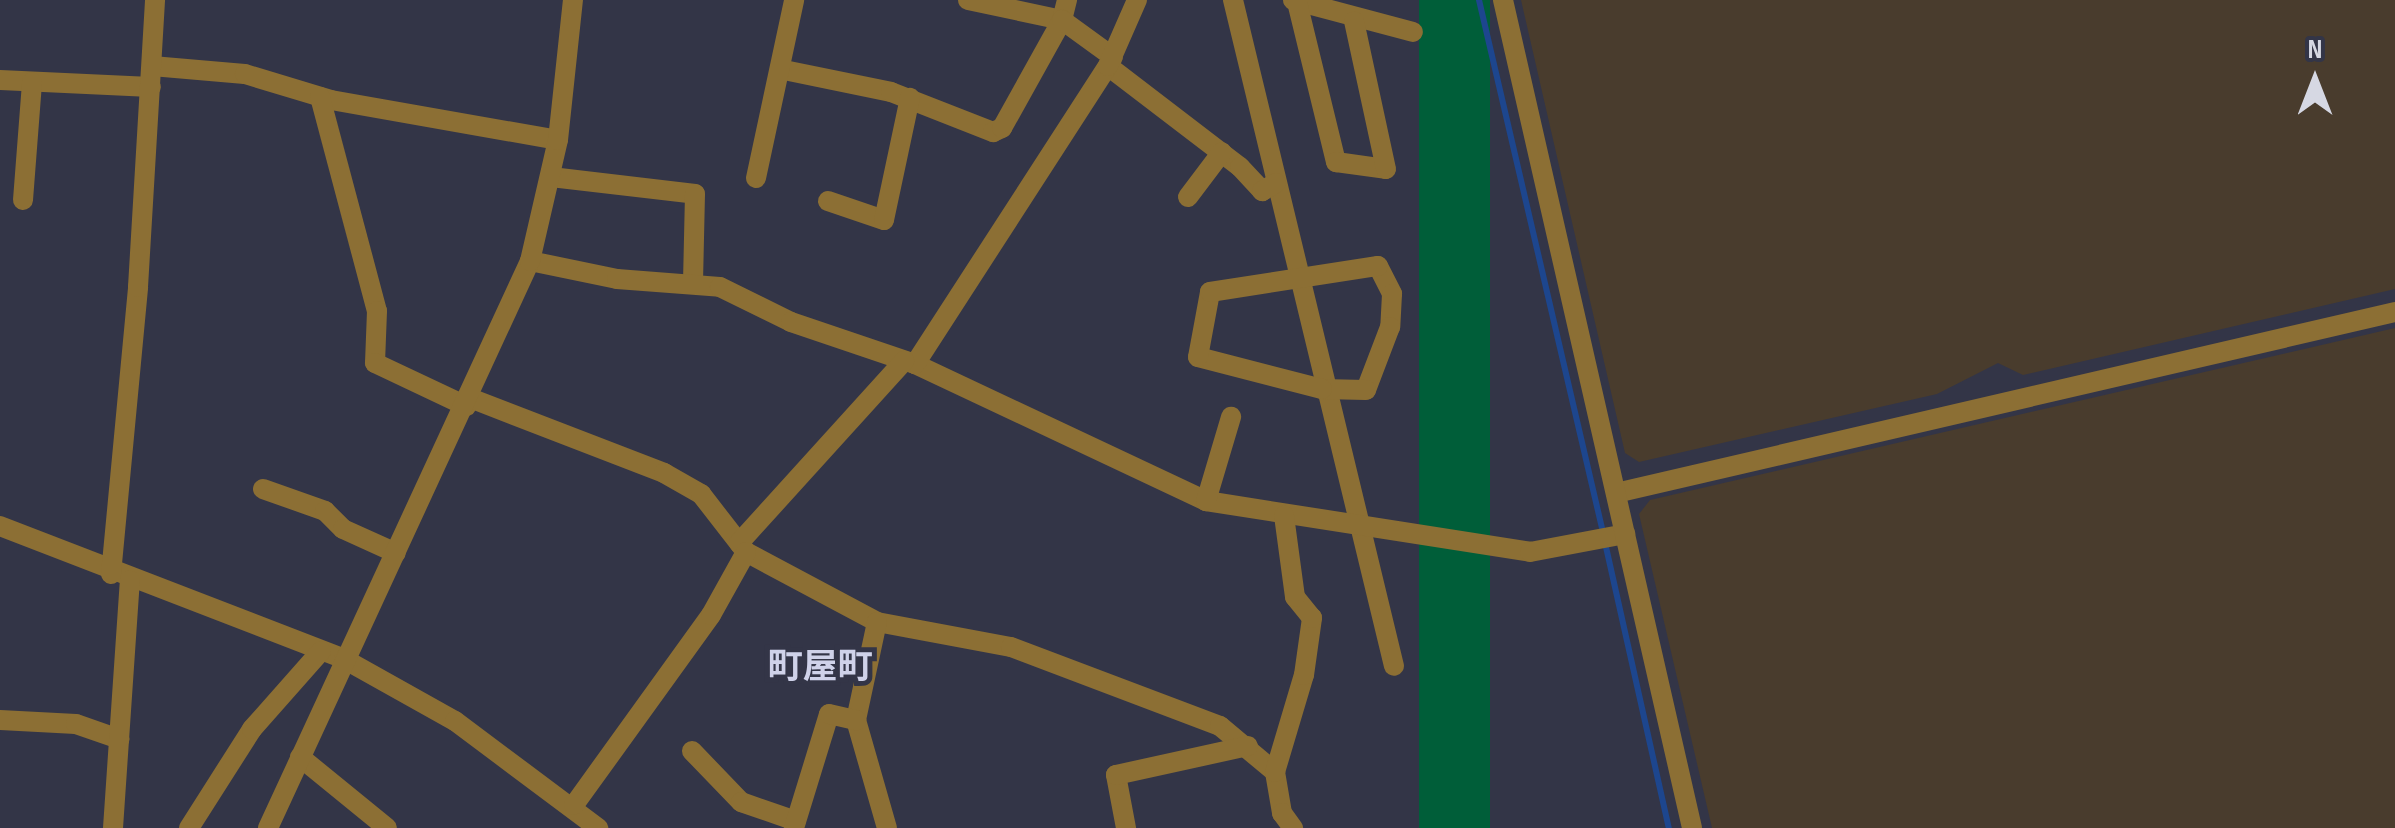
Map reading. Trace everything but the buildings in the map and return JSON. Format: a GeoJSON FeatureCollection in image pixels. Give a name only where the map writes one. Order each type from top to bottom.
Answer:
{"type":"FeatureCollection","features":[{"type":"Feature","properties":{"kind":"street"},"geometry":{"type":"LineString","coordinates":[[112,828],[119,739],[121,578],[154,0]]}},
{"type":"Feature","properties":{"kind":"street"},"geometry":{"type":"LineString","coordinates":[[268,828],[530,261],[558,140],[573,0]]}},
{"type":"Feature","properties":{"kind":"street"},"geometry":{"type":"LineString","coordinates":[[756,178],[784,70],[794,0]]}},
{"type":"Feature","properties":{"kind":"street"},"geometry":{"type":"LineString","coordinates":[[968,0],[1064,10],[1111,61],[1222,152],[1262,191],[1276,183]]}},
{"type":"Feature","properties":{"kind":"street"},"geometry":{"type":"LineString","coordinates":[[574,805],[712,615],[742,547],[910,362],[1111,61],[1137,0]]}},
{"type":"Feature","properties":{"kind":"street"},"geometry":{"type":"LineString","coordinates":[[1233,0],[1322,389],[1394,666]]}},
{"type":"Feature","properties":{"kind":"street"},"geometry":{"type":"LineString","coordinates":[[1502,0],[1692,828]]}},
{"type":"Feature","properties":{"kind":"street"},"geometry":{"type":"LineString","coordinates":[[1295,1],[1336,162],[1386,169],[1354,21]]}},
{"type":"Feature","properties":{"kind":"street"},"geometry":{"type":"LineString","coordinates":[[1295,1],[1354,21],[1413,32]]}},
{"type":"Feature","properties":{"kind":"street"},"geometry":{"type":"LineString","coordinates":[[784,70],[910,98],[994,132],[1002,128],[1064,10]]}},
{"type":"Feature","properties":{"kind":"street"},"geometry":{"type":"LineString","coordinates":[[0,80],[245,74],[320,97],[558,140]]}},
{"type":"Feature","properties":{"kind":"street"},"geometry":{"type":"LineString","coordinates":[[23,200],[32,82]]}},
{"type":"Feature","properties":{"kind":"street"},"geometry":{"type":"LineString","coordinates":[[320,97],[377,311],[375,363],[468,402],[664,473],[700,494],[742,547],[877,622],[1010,647],[1185,708],[1248,746],[1274,772]]}},
{"type":"Feature","properties":{"kind":"street"},"geometry":{"type":"LineString","coordinates":[[828,200],[884,220],[910,98]]}},
{"type":"Feature","properties":{"kind":"street"},"geometry":{"type":"LineString","coordinates":[[1188,198],[1222,152]]}},
{"type":"Feature","properties":{"kind":"street"},"geometry":{"type":"LineString","coordinates":[[551,177],[696,194],[693,283]]}},
{"type":"Feature","properties":{"kind":"street"},"geometry":{"type":"LineString","coordinates":[[530,261],[618,279],[720,287],[791,322],[910,362],[1206,501],[1530,552],[1625,534]]}},
{"type":"Feature","properties":{"kind":"street"},"geometry":{"type":"LineString","coordinates":[[1378,266],[1392,294],[1390,326],[1366,390],[1322,389],[1198,357],[1210,292],[1378,266]]}},
{"type":"Feature","properties":{"kind":"street"},"geometry":{"type":"LineString","coordinates":[[1616,494],[2395,312]]}},
{"type":"Feature","properties":{"kind":"street"},"geometry":{"type":"LineString","coordinates":[[1206,501],[1231,417]]}},
{"type":"Feature","properties":{"kind":"street"},"geometry":{"type":"LineString","coordinates":[[263,489],[325,511],[343,529],[396,553]]}},
{"type":"Feature","properties":{"kind":"street"},"geometry":{"type":"LineString","coordinates":[[1284,516],[1294,597],[1312,618],[1304,675],[1274,772],[1282,814],[1294,828]]}},
{"type":"Feature","properties":{"kind":"street"},"geometry":{"type":"LineString","coordinates":[[0,526],[121,578],[344,659],[455,721],[574,805],[598,828]]}},
{"type":"Feature","properties":{"kind":"street"},"geometry":{"type":"LineString","coordinates":[[877,622],[856,720],[887,828]]}},
{"type":"Feature","properties":{"kind":"street"},"geometry":{"type":"LineString","coordinates":[[189,828],[252,730],[321,651]]}},
{"type":"Feature","properties":{"kind":"street"},"geometry":{"type":"LineString","coordinates":[[692,751],[741,802],[795,825],[829,714],[856,720]]}},
{"type":"Feature","properties":{"kind":"street"},"geometry":{"type":"LineString","coordinates":[[0,720],[76,724],[119,739]]}},
{"type":"Feature","properties":{"kind":"street"},"geometry":{"type":"LineString","coordinates":[[1126,828],[1116,775],[1248,746]]}},
{"type":"Feature","properties":{"kind":"street"},"geometry":{"type":"LineString","coordinates":[[300,756],[387,828]]}},
{"type":"Feature","properties":{"kind":"shaded area"},"geometry":{"type":"Polygon","coordinates":[[[1521,0],[2395,0],[2395,289],[2023,375],[1998,363],[1937,394],[1639,462],[1625,453],[1521,0]]]}},
{"type":"Feature","properties":{"kind":"shaded area"},"geometry":{"type":"Polygon","coordinates":[[[2395,328],[2395,828],[1712,828],[1639,514],[1650,500],[2395,328]]]}},
{"type":"Feature","properties":{"kind":"green space"},"geometry":{"type":"Polygon","coordinates":[[[1419,0],[1490,0],[1490,828],[1419,828],[1419,0]]]}},
{"type":"Feature","properties":{"kind":"waterway"},"geometry":{"type":"LineString","coordinates":[[1479,0],[1602,528]]}},
{"type":"Feature","properties":{"kind":"waterway"},"geometry":{"type":"LineString","coordinates":[[1606,547],[1669,828]]}},
{"type":"Feature","properties":{"kind":"district","name":"町屋町"},"geometry":{"type":"Point","coordinates":[820,668]}}]}
